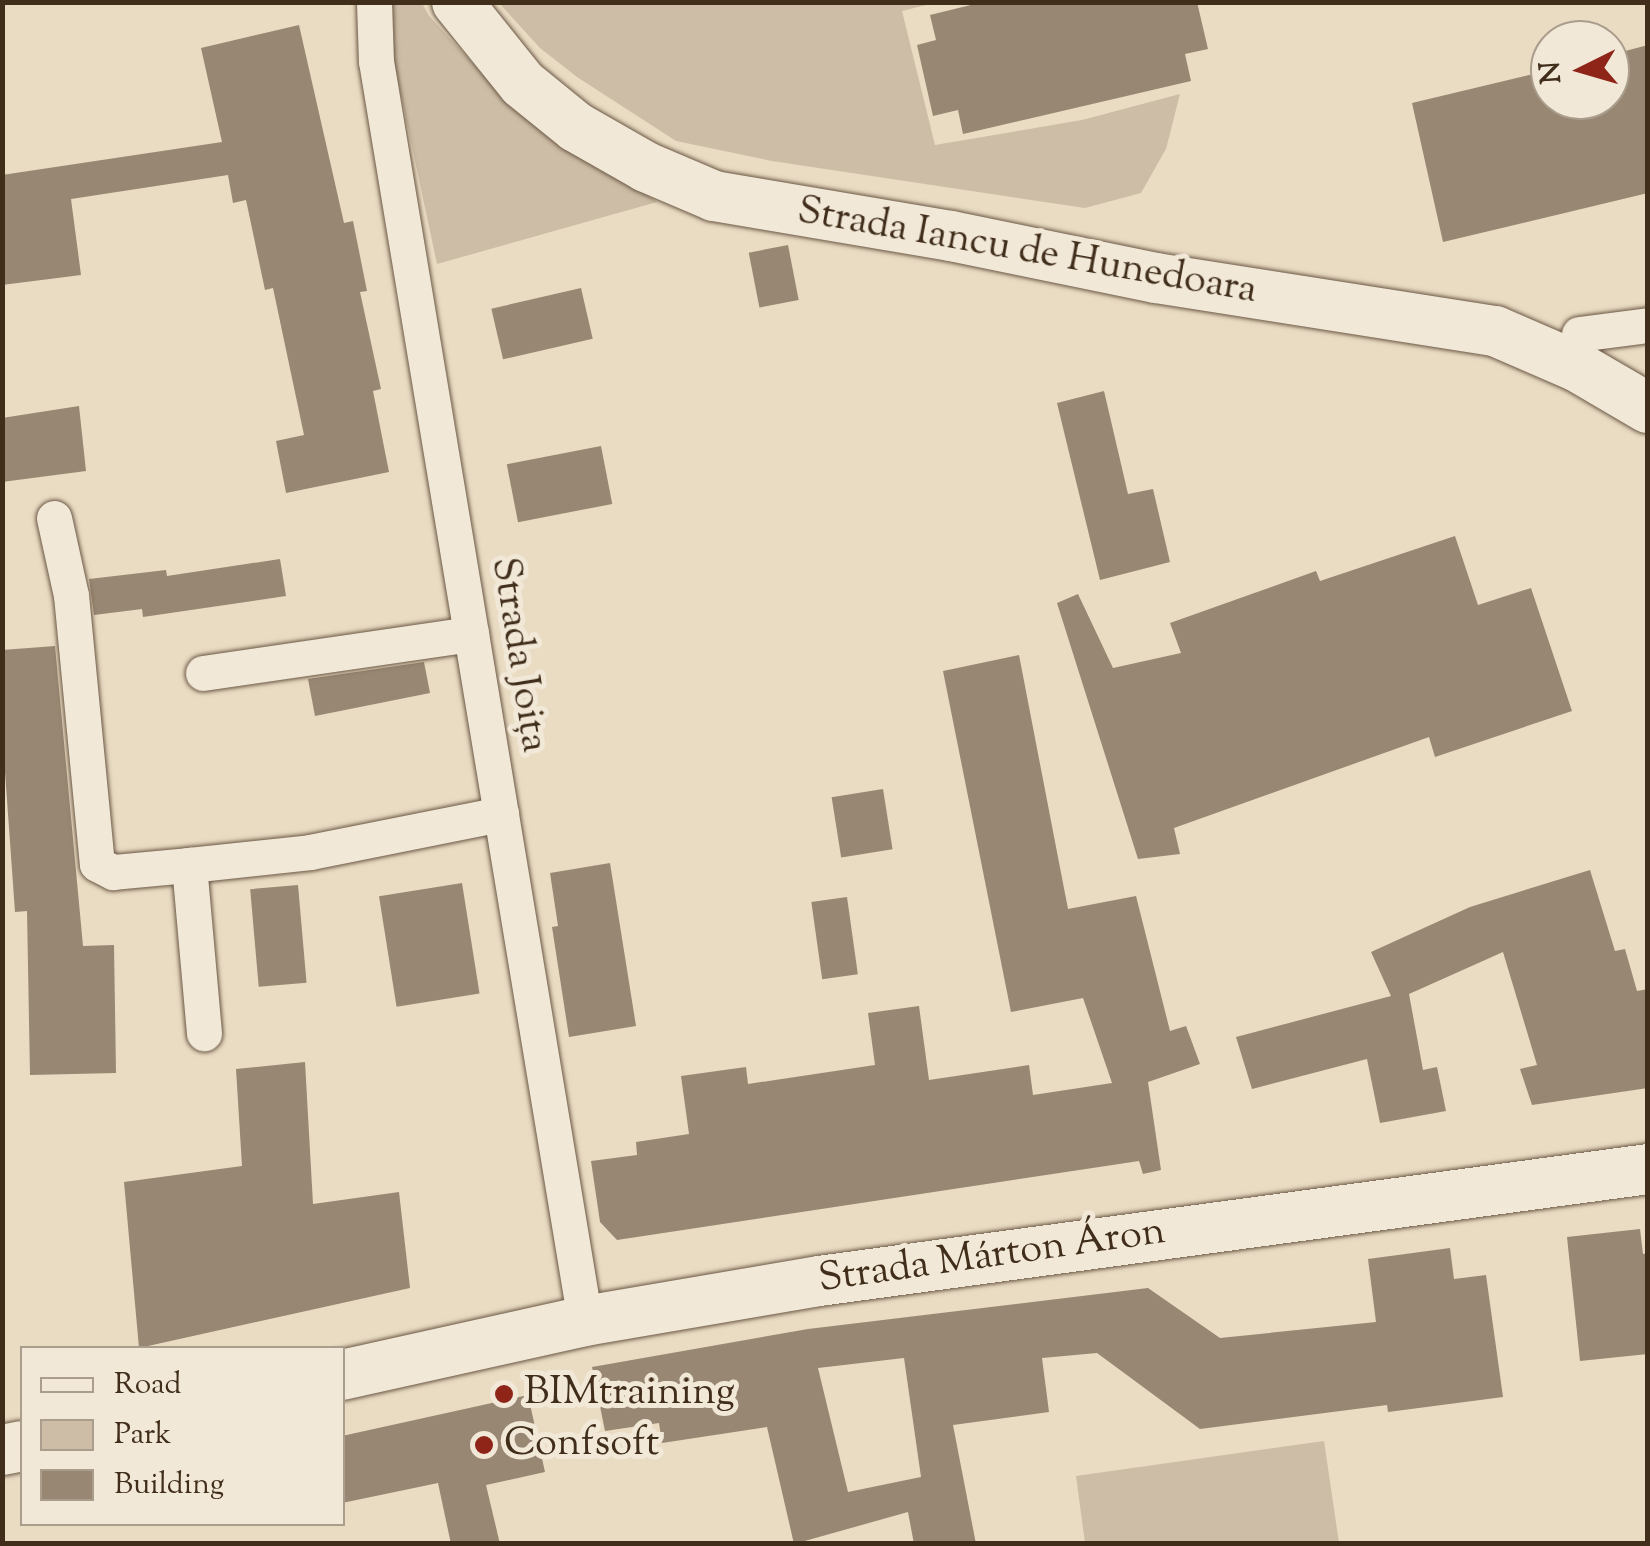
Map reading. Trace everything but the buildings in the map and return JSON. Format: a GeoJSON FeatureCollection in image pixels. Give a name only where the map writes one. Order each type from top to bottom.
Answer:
{"type":"FeatureCollection","features":[{"type":"Feature","properties":{"kind":"main road","name":"Strada Iancu de Hunedoara"},"geometry":{"type":"LineString","coordinates":[[457,2],[523,84],[576,127],[646,167],[714,196],[951,236],[1156,278],[1495,331],[1576,366],[1648,408]]}},
{"type":"Feature","properties":{"kind":"main road","name":"Strada Márton Áron"},"geometry":{"type":"LineString","coordinates":[[345,1374],[585,1321],[819,1281],[1648,1169]]}},
{"type":"Feature","properties":{"kind":"street","name":"Strada Joița"},"geometry":{"type":"LineString","coordinates":[[374,2],[376,61],[585,1321]]}},
{"type":"Feature","properties":{"kind":"street"},"geometry":{"type":"LineString","coordinates":[[1579,334],[1648,324]]}},
{"type":"Feature","properties":{"kind":"street"},"geometry":{"type":"LineString","coordinates":[[54,518],[71,595],[96,864],[113,872],[310,852],[501,814]]}},
{"type":"Feature","properties":{"kind":"street"},"geometry":{"type":"LineString","coordinates":[[203,673],[471,634]]}},
{"type":"Feature","properties":{"kind":"street"},"geometry":{"type":"LineString","coordinates":[[189,865],[204,1033]]}},
{"type":"Feature","properties":{"kind":"green space"},"geometry":{"type":"Polygon","coordinates":[[[393,3],[422,3],[429,16],[501,94],[657,202],[437,264],[394,62],[393,3]]]}},
{"type":"Feature","properties":{"kind":"green space"},"geometry":{"type":"Polygon","coordinates":[[[499,3],[934,3],[902,11],[935,145],[1082,120],[1180,94],[1166,149],[1141,193],[1085,208],[772,161],[676,141],[577,77],[540,48],[499,3]]]}},
{"type":"Feature","properties":{"kind":"green space"},"geometry":{"type":"Polygon","coordinates":[[[1324,1441],[1339,1543],[1085,1543],[1076,1476],[1324,1441]]]}},
{"type":"Feature","properties":{"kind":"place","name":"BIMtraining"},"geometry":{"type":"Point","coordinates":[504,1394]}},
{"type":"Feature","properties":{"kind":"place","name":"Confsoft"},"geometry":{"type":"Point","coordinates":[484,1445]}}]}
